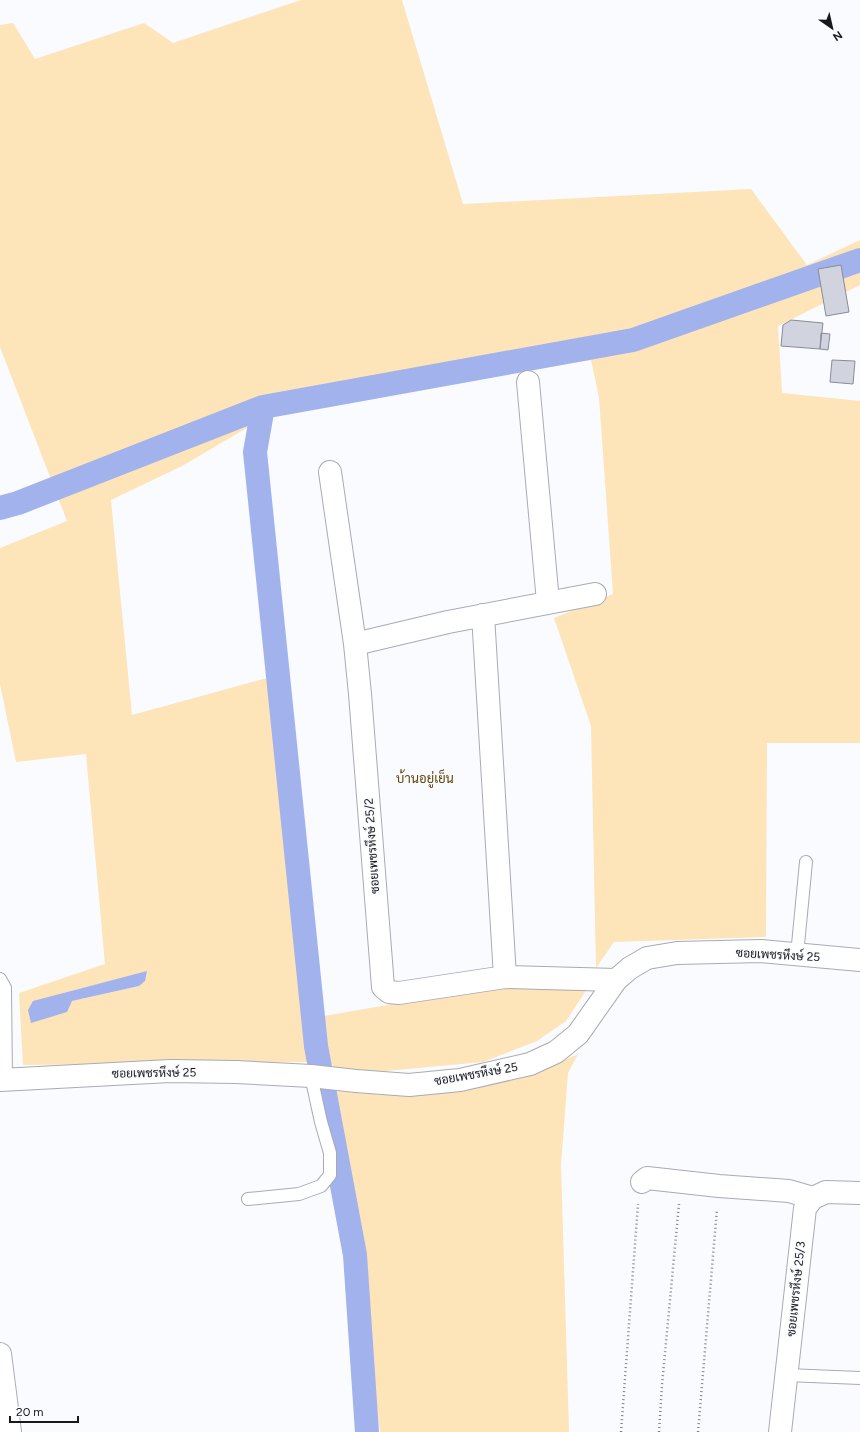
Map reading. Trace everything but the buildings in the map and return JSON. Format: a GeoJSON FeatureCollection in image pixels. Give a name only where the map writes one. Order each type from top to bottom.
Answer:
{"type":"FeatureCollection","features":[{"type":"Feature","properties":{"kind":"street"},"geometry":{"type":"LineString","coordinates":[[528,382],[548,602]]}},
{"type":"Feature","properties":{"kind":"street","name":"ซอยเพชรหึงษ์ 25/2"},"geometry":{"type":"LineString","coordinates":[[330,472],[360,694],[384,987],[389,992],[399,993],[505,977],[616,980]]}},
{"type":"Feature","properties":{"kind":"street"},"geometry":{"type":"LineString","coordinates":[[354,644],[483,615],[595,594]]}},
{"type":"Feature","properties":{"kind":"street"},"geometry":{"type":"LineString","coordinates":[[483,615],[505,977]]}},
{"type":"Feature","properties":{"kind":"street","name":"ซอยเพชรหึงษ์ 25"},"geometry":{"type":"LineString","coordinates":[[3,1079],[170,1071],[236,1072],[311,1076],[409,1085],[460,1080],[530,1064],[556,1052],[578,1034],[616,980],[630,968],[647,958],[677,953],[761,951],[860,960]]}},
{"type":"Feature","properties":{"kind":"street"},"geometry":{"type":"LineString","coordinates":[[642,1182],[647,1178],[719,1186],[789,1190],[813,1198],[826,1192],[860,1194]]}},
{"type":"Feature","properties":{"kind":"street","name":"ซอยเพชรหึงษ์ 25/3"},"geometry":{"type":"LineString","coordinates":[[780,1432],[805,1208],[813,1198]]}},
{"type":"Feature","properties":{"kind":"street"},"geometry":{"type":"LineString","coordinates":[[0,1354],[10,1432]]}},
{"type":"Feature","properties":{"kind":"lane"},"geometry":{"type":"LineString","coordinates":[[797,955],[806,862]]}},
{"type":"Feature","properties":{"kind":"lane"},"geometry":{"type":"LineString","coordinates":[[0,979],[5,988],[3,1079]]}},
{"type":"Feature","properties":{"kind":"lane"},"geometry":{"type":"LineString","coordinates":[[248,1199],[299,1194],[321,1186],[330,1175],[330,1153],[321,1122],[311,1076]]}},
{"type":"Feature","properties":{"kind":"lane"},"geometry":{"type":"LineString","coordinates":[[786,1375],[860,1378]]}},
{"type":"Feature","properties":{"kind":"path"},"geometry":{"type":"LineString","coordinates":[[621,1432],[639,1192],[642,1182]]}},
{"type":"Feature","properties":{"kind":"path"},"geometry":{"type":"LineString","coordinates":[[659,1432],[681,1182]]}},
{"type":"Feature","properties":{"kind":"path"},"geometry":{"type":"LineString","coordinates":[[698,1432],[719,1186]]}},
{"type":"Feature","properties":{"kind":"shaded area"},"geometry":{"type":"Polygon","coordinates":[[[301,0],[402,0],[463,204],[751,189],[807,265],[860,240],[860,285],[778,326],[782,393],[860,401],[860,743],[767,743],[766,937],[614,942],[596,968],[591,726],[554,618],[613,594],[599,397],[591,360],[269,415],[182,466],[111,500],[132,715],[274,676],[309,1062],[23,1065],[19,993],[105,964],[86,754],[16,762],[0,684],[0,548],[67,521],[0,347],[0,25],[13,23],[35,59],[144,23],[173,43],[301,0]],[[147,972],[63,993],[72,1001],[139,986],[147,972]]]}},
{"type":"Feature","properties":{"kind":"shaded area"},"geometry":{"type":"Polygon","coordinates":[[[589,986],[566,1021],[537,1041],[483,1062],[343,1075],[328,1061],[313,1018],[485,988],[589,986]]]}},
{"type":"Feature","properties":{"kind":"shaded area"},"geometry":{"type":"Polygon","coordinates":[[[578,1054],[568,1073],[561,1165],[569,1432],[380,1432],[373,1377],[364,1238],[334,1091],[384,1095],[523,1078],[578,1054]]]}},
{"type":"Feature","properties":{"kind":"water"},"geometry":{"type":"Polygon","coordinates":[[[147,971],[145,981],[139,986],[72,1001],[67,1012],[31,1023],[28,1010],[33,1001],[147,971]]]}},
{"type":"Feature","properties":{"kind":"waterway"},"geometry":{"type":"LineString","coordinates":[[0,508],[18,503],[263,407],[633,340],[860,260]]}},
{"type":"Feature","properties":{"kind":"waterway"},"geometry":{"type":"LineString","coordinates":[[263,407],[255,452],[316,1046],[355,1255],[367,1432]]}},
{"type":"Feature","properties":{"kind":"district","name":"บ้านอยู่เย็น"},"geometry":{"type":"Point","coordinates":[425,778]}}]}
